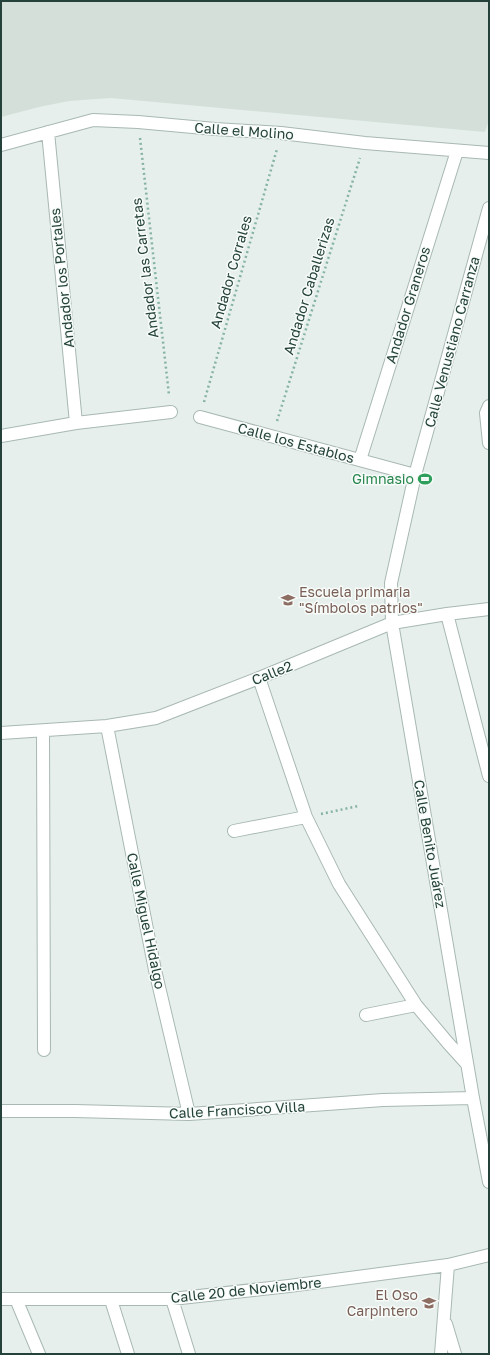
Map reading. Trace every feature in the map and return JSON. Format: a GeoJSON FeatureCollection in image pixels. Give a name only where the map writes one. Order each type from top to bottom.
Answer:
{"type":"FeatureCollection","features":[{"type":"Feature","properties":{"kind":"street","name":"Calle el Molino"},"geometry":{"type":"LineString","coordinates":[[1,145],[93,120],[281,133],[489,153]]}},
{"type":"Feature","properties":{"kind":"street","name":"Andador los Portales"},"geometry":{"type":"LineString","coordinates":[[48,132],[76,423]]}},
{"type":"Feature","properties":{"kind":"street","name":"Andador Graneros"},"geometry":{"type":"LineString","coordinates":[[360,460],[457,151]]}},
{"type":"Feature","properties":{"kind":"street","name":"Calle Venustiano Carranza"},"geometry":{"type":"LineString","coordinates":[[415,475],[489,208]]}},
{"type":"Feature","properties":{"kind":"street"},"geometry":{"type":"LineString","coordinates":[[489,406],[486,413],[489,443]]}},
{"type":"Feature","properties":{"kind":"street"},"geometry":{"type":"LineString","coordinates":[[1,436],[76,423],[171,412]]}},
{"type":"Feature","properties":{"kind":"street","name":"Calle los Establos"},"geometry":{"type":"LineString","coordinates":[[200,417],[415,475]]}},
{"type":"Feature","properties":{"kind":"street"},"geometry":{"type":"LineString","coordinates":[[392,623],[391,583],[415,475]]}},
{"type":"Feature","properties":{"kind":"street","name":"Calle2"},"geometry":{"type":"LineString","coordinates":[[1,733],[107,726],[156,718],[259,678],[392,623],[489,609]]}},
{"type":"Feature","properties":{"kind":"street"},"geometry":{"type":"LineString","coordinates":[[447,614],[489,776]]}},
{"type":"Feature","properties":{"kind":"street","name":"Calle Benito Juárez"},"geometry":{"type":"LineString","coordinates":[[392,623],[473,1098],[489,1182]]}},
{"type":"Feature","properties":{"kind":"street"},"geometry":{"type":"LineString","coordinates":[[259,678],[306,817],[339,884],[416,1005],[468,1064]]}},
{"type":"Feature","properties":{"kind":"street","name":"Calle Miguel Hidalgo"},"geometry":{"type":"LineString","coordinates":[[107,726],[155,970],[189,1114]]}},
{"type":"Feature","properties":{"kind":"street"},"geometry":{"type":"LineString","coordinates":[[43,731],[44,1050]]}},
{"type":"Feature","properties":{"kind":"street"},"geometry":{"type":"LineString","coordinates":[[234,832],[306,817]]}},
{"type":"Feature","properties":{"kind":"street"},"geometry":{"type":"LineString","coordinates":[[366,1015],[416,1005]]}},
{"type":"Feature","properties":{"kind":"street","name":"Calle Francisco Villa"},"geometry":{"type":"LineString","coordinates":[[1,1111],[189,1114],[383,1100],[473,1098]]}},
{"type":"Feature","properties":{"kind":"street","name":"Calle 20 de Noviembre"},"geometry":{"type":"LineString","coordinates":[[1,1299],[172,1299],[289,1286],[448,1265],[489,1255]]}},
{"type":"Feature","properties":{"kind":"street"},"geometry":{"type":"LineString","coordinates":[[441,1354],[448,1265]]}},
{"type":"Feature","properties":{"kind":"street"},"geometry":{"type":"LineString","coordinates":[[16,1299],[39,1354]]}},
{"type":"Feature","properties":{"kind":"street"},"geometry":{"type":"LineString","coordinates":[[172,1299],[189,1354]]}},
{"type":"Feature","properties":{"kind":"street"},"geometry":{"type":"LineString","coordinates":[[110,1300],[128,1354]]}},
{"type":"Feature","properties":{"kind":"street"},"geometry":{"type":"LineString","coordinates":[[444,1316],[455,1354]]}},
{"type":"Feature","properties":{"kind":"path","name":"Andador las Carretas"},"geometry":{"type":"LineString","coordinates":[[138,122],[171,412]]}},
{"type":"Feature","properties":{"kind":"path","name":"Andador Corrales"},"geometry":{"type":"LineString","coordinates":[[200,417],[281,133]]}},
{"type":"Feature","properties":{"kind":"path","name":"Andador Caballerizas"},"geometry":{"type":"LineString","coordinates":[[272,436],[365,142]]}},
{"type":"Feature","properties":{"kind":"path"},"geometry":{"type":"LineString","coordinates":[[306,817],[358,806]]}},
{"type":"Feature","properties":{"kind":"shaded area"},"geometry":{"type":"Polygon","coordinates":[[[1,1],[489,1],[489,120],[485,132],[111,98],[69,101],[1,117],[1,1]]]}},
{"type":"Feature","properties":{"kind":"place","name":"Gimnasio"},"geometry":{"type":"Point","coordinates":[425,479]}},
{"type":"Feature","properties":{"kind":"place","name":"Escuela primaria \"Símbolos patrios\""},"geometry":{"type":"Point","coordinates":[288,600]}},
{"type":"Feature","properties":{"kind":"place","name":"El Oso Carpintero"},"geometry":{"type":"Point","coordinates":[429,1303]}}]}
